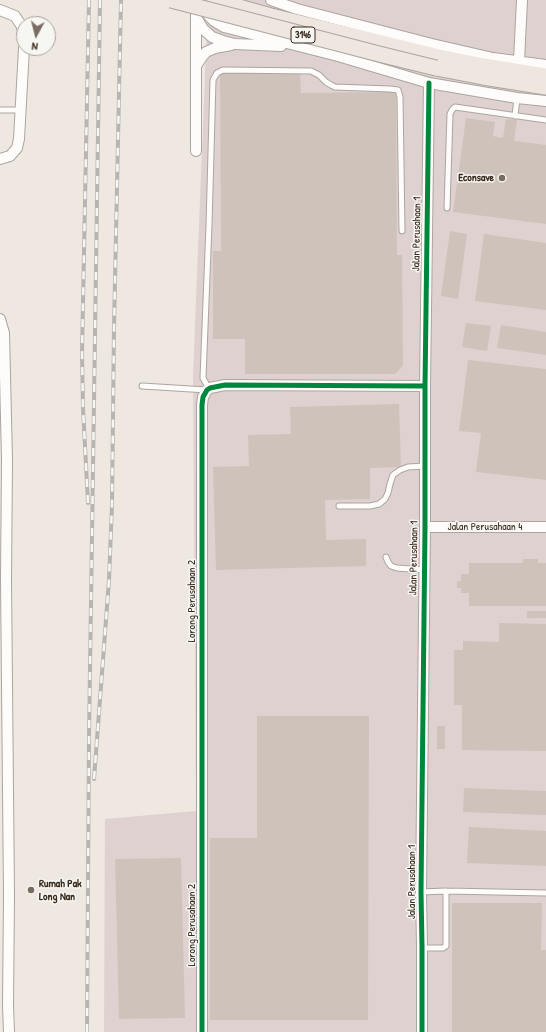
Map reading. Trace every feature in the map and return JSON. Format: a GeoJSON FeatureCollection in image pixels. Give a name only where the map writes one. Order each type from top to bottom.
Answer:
{"type":"FeatureCollection","features":[{"type":"Feature","properties":{"kind":"main road","name":"3146"},"geometry":{"type":"LineString","coordinates":[[171,0],[368,51],[437,62],[484,66],[546,76]]}},
{"type":"Feature","properties":{"kind":"main road","name":"3146"},"geometry":{"type":"LineString","coordinates":[[214,0],[437,62],[483,77],[546,87]]}},
{"type":"Feature","properties":{"kind":"street"},"geometry":{"type":"LineString","coordinates":[[196,0],[196,152]]}},
{"type":"Feature","properties":{"kind":"street"},"geometry":{"type":"LineString","coordinates":[[208,0],[208,16],[214,22],[224,27],[303,47],[429,83],[517,98],[546,101]]}},
{"type":"Feature","properties":{"kind":"street"},"geometry":{"type":"LineString","coordinates":[[271,0],[298,9],[432,44],[493,58],[546,65]]}},
{"type":"Feature","properties":{"kind":"street"},"geometry":{"type":"LineString","coordinates":[[519,61],[522,0]]}},
{"type":"Feature","properties":{"kind":"street"},"geometry":{"type":"LineString","coordinates":[[0,10],[16,17]]}},
{"type":"Feature","properties":{"kind":"street"},"geometry":{"type":"LineString","coordinates":[[196,16],[203,29],[212,37],[223,42],[235,44],[303,47]]}},
{"type":"Feature","properties":{"kind":"street"},"geometry":{"type":"LineString","coordinates":[[196,66],[206,52],[215,48],[235,44]]}},
{"type":"Feature","properties":{"kind":"street"},"geometry":{"type":"LineString","coordinates":[[0,159],[10,156],[17,148],[19,139],[24,56]]}},
{"type":"Feature","properties":{"kind":"street","name":"Jalan Perusahaan 1"},"geometry":{"type":"LineString","coordinates":[[422,1032],[421,892],[429,83]]}},
{"type":"Feature","properties":{"kind":"street"},"geometry":{"type":"LineString","coordinates":[[0,319],[4,333],[8,460],[6,587],[9,896],[4,1006],[9,1032]]}},
{"type":"Feature","properties":{"kind":"street"},"geometry":{"type":"LineString","coordinates":[[208,389],[225,385],[425,386]]}},
{"type":"Feature","properties":{"kind":"street","name":"Lorong Perusahaan 2"},"geometry":{"type":"LineString","coordinates":[[202,1032],[202,405],[203,397],[208,389]]}},
{"type":"Feature","properties":{"kind":"street","name":"Jalan Perusahaan 4"},"geometry":{"type":"LineString","coordinates":[[425,527],[546,527]]}},
{"type":"Feature","properties":{"kind":"lane"},"geometry":{"type":"LineString","coordinates":[[142,386],[208,389],[203,378],[210,218],[213,80],[217,73],[224,70],[311,71],[319,75],[331,86],[335,87],[398,90],[400,97],[402,231]]}},
{"type":"Feature","properties":{"kind":"lane"},"geometry":{"type":"LineString","coordinates":[[515,116],[517,98]]}},
{"type":"Feature","properties":{"kind":"lane"},"geometry":{"type":"LineString","coordinates":[[447,208],[450,114],[452,110],[455,108],[546,120]]}},
{"type":"Feature","properties":{"kind":"lane"},"geometry":{"type":"LineString","coordinates":[[0,110],[21,110]]}},
{"type":"Feature","properties":{"kind":"lane"},"geometry":{"type":"LineString","coordinates":[[339,506],[370,506],[379,504],[385,499],[388,493],[393,475],[408,467],[425,466]]}},
{"type":"Feature","properties":{"kind":"lane"},"geometry":{"type":"LineString","coordinates":[[386,557],[391,566],[396,568],[424,570]]}},
{"type":"Feature","properties":{"kind":"lane"},"geometry":{"type":"LineString","coordinates":[[422,948],[443,948],[446,946],[446,891]]}},
{"type":"Feature","properties":{"kind":"lane"},"geometry":{"type":"LineString","coordinates":[[421,892],[546,893]]}},
{"type":"Feature","properties":{"kind":"shaded area"},"geometry":{"type":"Polygon","coordinates":[[[208,0],[546,0],[546,1032],[104,1032],[105,819],[196,811],[193,375],[208,0]]]}},
{"type":"Feature","properties":{"kind":"building"},"geometry":{"type":"Polygon","coordinates":[[[220,73],[300,73],[301,93],[396,92],[397,255],[402,255],[403,366],[395,374],[245,374],[245,339],[213,339],[213,251],[221,251],[220,73]]]}},
{"type":"Feature","properties":{"kind":"building","name":"Econsave"},"geometry":{"type":"Polygon","coordinates":[[[466,118],[495,122],[493,136],[503,138],[506,119],[517,120],[514,141],[546,145],[546,224],[453,212],[466,118]]]}},
{"type":"Feature","properties":{"kind":"building"},"geometry":{"type":"Polygon","coordinates":[[[450,231],[467,234],[458,299],[441,296],[450,231]]]}},
{"type":"Feature","properties":{"kind":"building"},"geometry":{"type":"Polygon","coordinates":[[[484,234],[546,243],[546,310],[475,301],[484,234]]]}},
{"type":"Feature","properties":{"kind":"building"},"geometry":{"type":"Polygon","coordinates":[[[466,323],[491,326],[487,351],[462,347],[466,323]]]}},
{"type":"Feature","properties":{"kind":"building"},"geometry":{"type":"Polygon","coordinates":[[[501,325],[546,332],[546,355],[497,348],[501,325]]]}},
{"type":"Feature","properties":{"kind":"building"},"geometry":{"type":"Polygon","coordinates":[[[468,360],[546,369],[546,480],[476,472],[481,433],[459,431],[468,360]]]}},
{"type":"Feature","properties":{"kind":"building"},"geometry":{"type":"Polygon","coordinates":[[[399,404],[401,467],[370,468],[370,499],[325,500],[326,540],[366,539],[366,566],[216,570],[213,467],[249,466],[248,435],[291,434],[290,407],[399,404]]]}},
{"type":"Feature","properties":{"kind":"building"},"geometry":{"type":"Polygon","coordinates":[[[523,559],[538,559],[538,563],[546,563],[546,606],[469,606],[469,593],[461,593],[461,588],[457,588],[457,581],[461,581],[461,574],[469,574],[469,563],[523,563],[523,559]]]}},
{"type":"Feature","properties":{"kind":"building"},"geometry":{"type":"Polygon","coordinates":[[[527,611],[546,611],[546,618],[527,618],[527,611]]]}},
{"type":"Feature","properties":{"kind":"building"},"geometry":{"type":"Polygon","coordinates":[[[499,623],[546,624],[546,751],[462,750],[462,705],[454,705],[454,650],[463,650],[463,641],[499,642],[499,623]]]}},
{"type":"Feature","properties":{"kind":"building"},"geometry":{"type":"Polygon","coordinates":[[[257,716],[369,716],[368,1020],[210,1020],[210,838],[257,838],[257,716]]]}},
{"type":"Feature","properties":{"kind":"building"},"geometry":{"type":"Polygon","coordinates":[[[437,726],[445,726],[445,749],[437,749],[437,726]]]}},
{"type":"Feature","properties":{"kind":"building"},"geometry":{"type":"Polygon","coordinates":[[[464,788],[546,791],[546,815],[463,812],[464,788]]]}},
{"type":"Feature","properties":{"kind":"building"},"geometry":{"type":"Polygon","coordinates":[[[469,827],[546,831],[546,866],[467,863],[469,827]]]}},
{"type":"Feature","properties":{"kind":"building"},"geometry":{"type":"Polygon","coordinates":[[[181,858],[185,1018],[119,1019],[115,859],[181,858]]]}},
{"type":"Feature","properties":{"kind":"building"},"geometry":{"type":"Polygon","coordinates":[[[452,903],[542,903],[541,950],[546,950],[546,1032],[452,1032],[452,903]]]}},
{"type":"Feature","properties":{"kind":"railway"},"geometry":{"type":"LineString","coordinates":[[88,503],[82,353],[89,0]]}},
{"type":"Feature","properties":{"kind":"railway"},"geometry":{"type":"LineString","coordinates":[[87,1032],[89,737],[100,0]]}},
{"type":"Feature","properties":{"kind":"railway"},"geometry":{"type":"LineString","coordinates":[[94,779],[109,580],[112,505],[121,0]]}},
{"type":"Feature","properties":{"kind":"cycle path"},"geometry":{"type":"LineString","coordinates":[[422,1032],[421,892],[429,83]]}},
{"type":"Feature","properties":{"kind":"cycle path"},"geometry":{"type":"LineString","coordinates":[[202,1032],[203,397],[210,388],[225,385],[425,386]]}},
{"type":"Feature","properties":{"kind":"place","name":"Econsave"},"geometry":{"type":"Point","coordinates":[502,178]}},
{"type":"Feature","properties":{"kind":"place","name":"Rumah Pak Long Nan"},"geometry":{"type":"Point","coordinates":[31,890]}}]}
